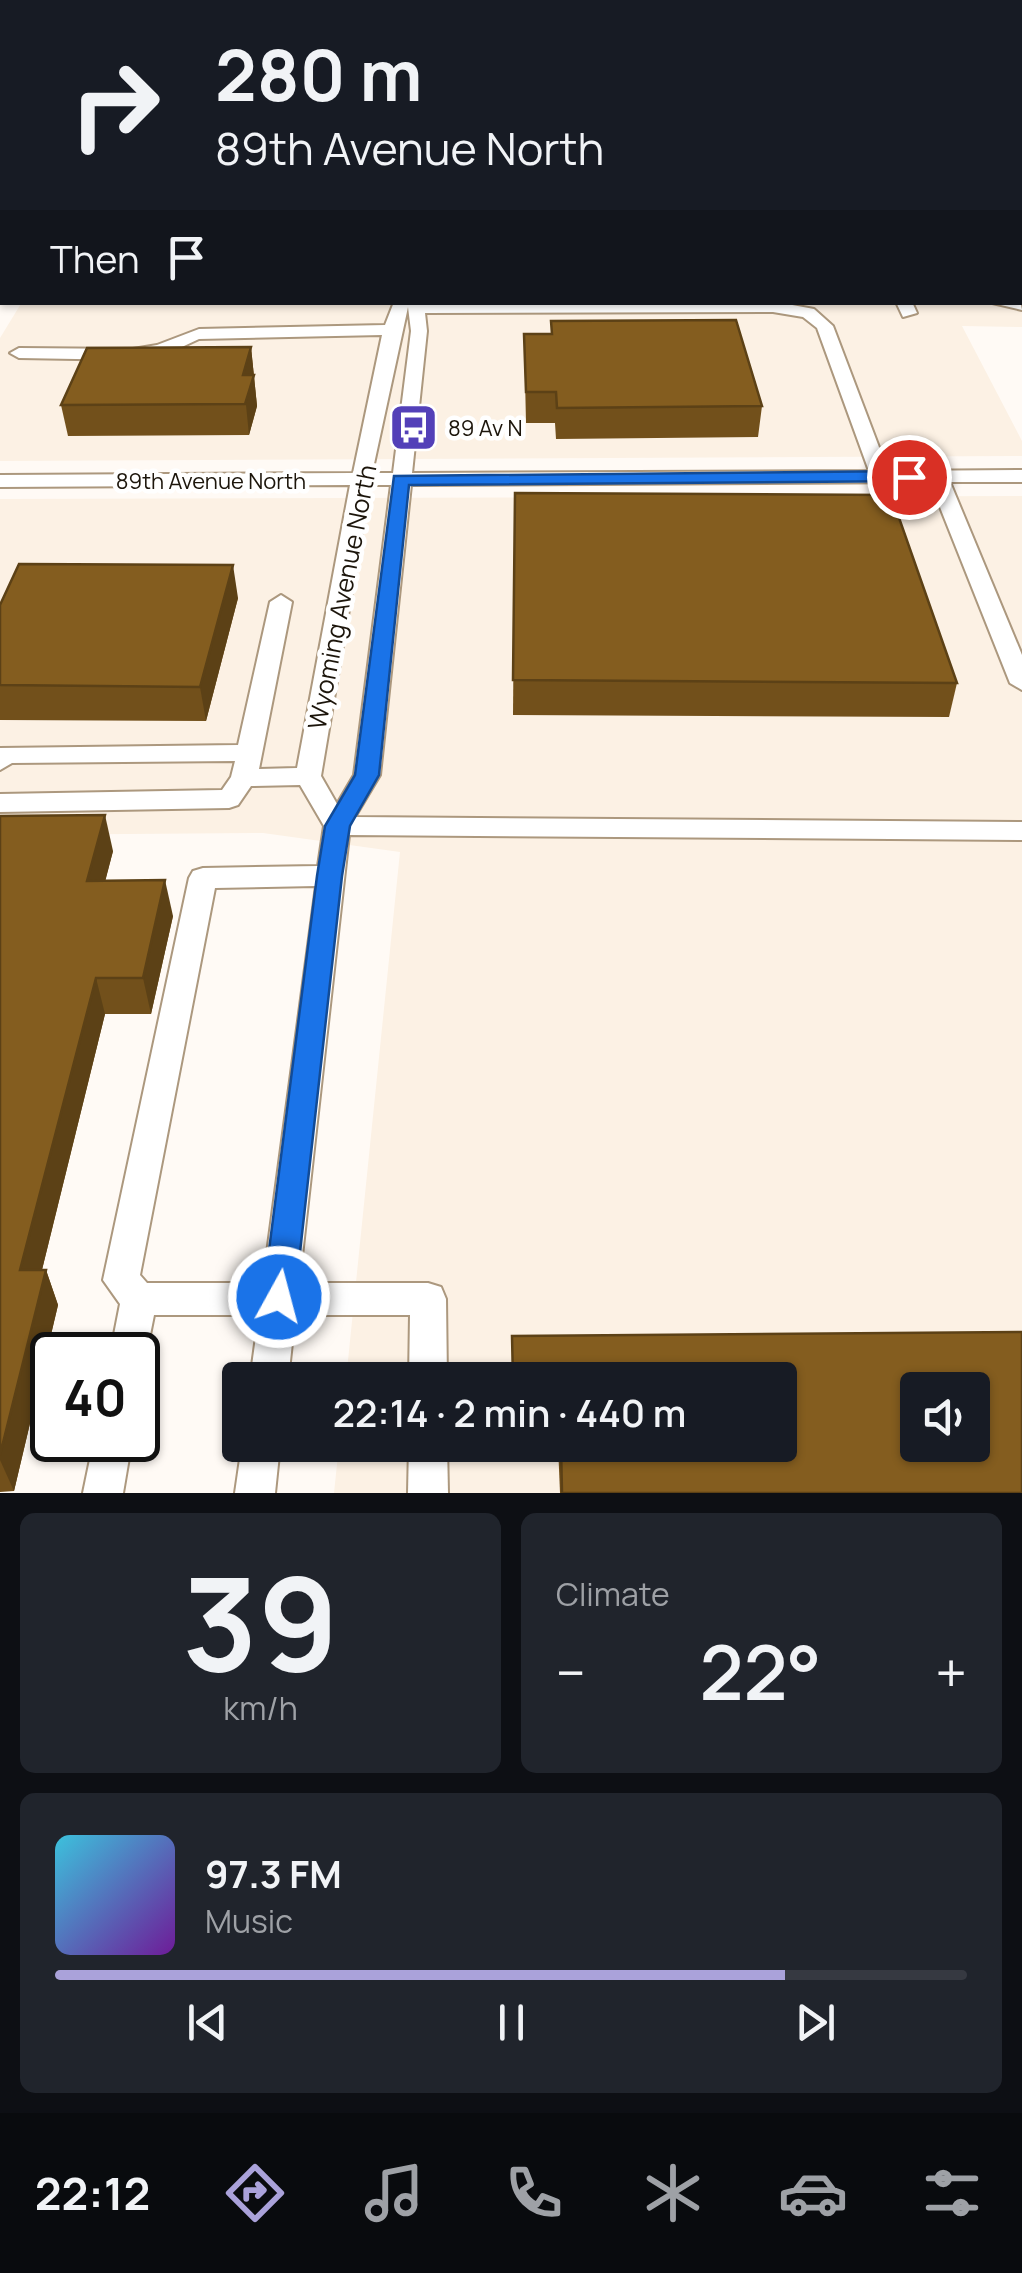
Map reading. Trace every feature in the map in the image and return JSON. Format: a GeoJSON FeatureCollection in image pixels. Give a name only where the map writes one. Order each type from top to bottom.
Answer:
{"type":"FeatureCollection","features":[{"type":"Feature","properties":{"kind":"street","name":"Wyoming Avenue North"},"geometry":{"type":"LineString","coordinates":[[308,776],[392,330],[411,305]]}},
{"type":"Feature","properties":{"kind":"street","name":"Wyoming Avenue North"},"geometry":{"type":"LineString","coordinates":[[271,1362],[338,826],[367,775],[419,331],[412,305]]}},
{"type":"Feature","properties":{"kind":"street"},"geometry":{"type":"LineString","coordinates":[[477,305],[772,307],[808,313],[825,326],[881,477]]}},
{"type":"Feature","properties":{"kind":"street"},"geometry":{"type":"LineString","coordinates":[[19,353],[141,353],[162,350],[178,339],[199,334],[392,330]]}},
{"type":"Feature","properties":{"kind":"street","name":"89th Avenue North"},"geometry":{"type":"LineString","coordinates":[[0,482],[1022,476]]}},
{"type":"Feature","properties":{"kind":"street"},"geometry":{"type":"LineString","coordinates":[[938,477],[1022,683]]}},
{"type":"Feature","properties":{"kind":"street"},"geometry":{"type":"LineString","coordinates":[[0,803],[229,798],[246,765],[281,602]]}},
{"type":"Feature","properties":{"kind":"street"},"geometry":{"type":"LineString","coordinates":[[0,762],[2,755],[246,765],[308,776],[338,826],[1022,831]]}},
{"type":"Feature","properties":{"kind":"street"},"geometry":{"type":"LineString","coordinates":[[330,876],[203,878],[120,1280],[139,1298],[428,1299],[428,1362]]}},
{"type":"Feature","properties":{"kind":"street"},"geometry":{"type":"LineString","coordinates":[[132,1332],[139,1298]]}},
{"type":"Feature","properties":{"kind":"street"},"geometry":{"type":"LineString","coordinates":[[103,1493],[108,1462]]}},
{"type":"Feature","properties":{"kind":"street"},"geometry":{"type":"LineString","coordinates":[[255,1493],[259,1462]]}},
{"type":"Feature","properties":{"kind":"street"},"geometry":{"type":"LineString","coordinates":[[428,1462],[428,1493]]}},
{"type":"Feature","properties":{"kind":"shaded area"},"geometry":{"type":"Polygon","coordinates":[[[20,305],[1022,305],[1022,327],[962,326],[1022,441],[1022,456],[0,461],[0,338],[20,305]]]}},
{"type":"Feature","properties":{"kind":"shaded area"},"geometry":{"type":"Polygon","coordinates":[[[1022,496],[1022,1493],[334,1493],[337,1462],[797,1462],[797,1362],[348,1362],[400,852],[263,833],[0,835],[0,499],[1022,496]]]}},
{"type":"Feature","properties":{"kind":"building"},"geometry":{"type":"Polygon","coordinates":[[[736,320],[762,406],[557,408],[556,392],[526,392],[524,334],[552,334],[551,321],[736,320]]]}},
{"type":"Feature","properties":{"kind":"building"},"geometry":{"type":"Polygon","coordinates":[[[251,347],[243,375],[254,375],[245,404],[61,405],[87,348],[251,347]]]}},
{"type":"Feature","properties":{"kind":"building"},"geometry":{"type":"Polygon","coordinates":[[[515,493],[891,495],[957,683],[513,680],[515,493]]]}},
{"type":"Feature","properties":{"kind":"building"},"geometry":{"type":"Polygon","coordinates":[[[19,564],[233,565],[200,687],[0,685],[0,605],[19,564]]]}},
{"type":"Feature","properties":{"kind":"building"},"geometry":{"type":"Polygon","coordinates":[[[105,815],[87,881],[165,880],[143,978],[96,978],[20,1270],[46,1270],[0,1455],[0,816],[105,815]]]}},
{"type":"Feature","properties":{"kind":"building"},"geometry":{"type":"Polygon","coordinates":[[[1022,1332],[1022,1493],[562,1493],[561,1462],[797,1462],[797,1362],[513,1362],[512,1336],[1022,1332]]]}},
{"type":"Feature","properties":{"kind":"place","name":"89 Av N"},"geometry":{"type":"Point","coordinates":[413,428]}},
{"type":"Feature","properties":{"kind":"route"},"geometry":{"type":"LineString","coordinates":[[279,1297],[330,876],[338,826],[367,775],[401,480],[909,477]]}}]}
